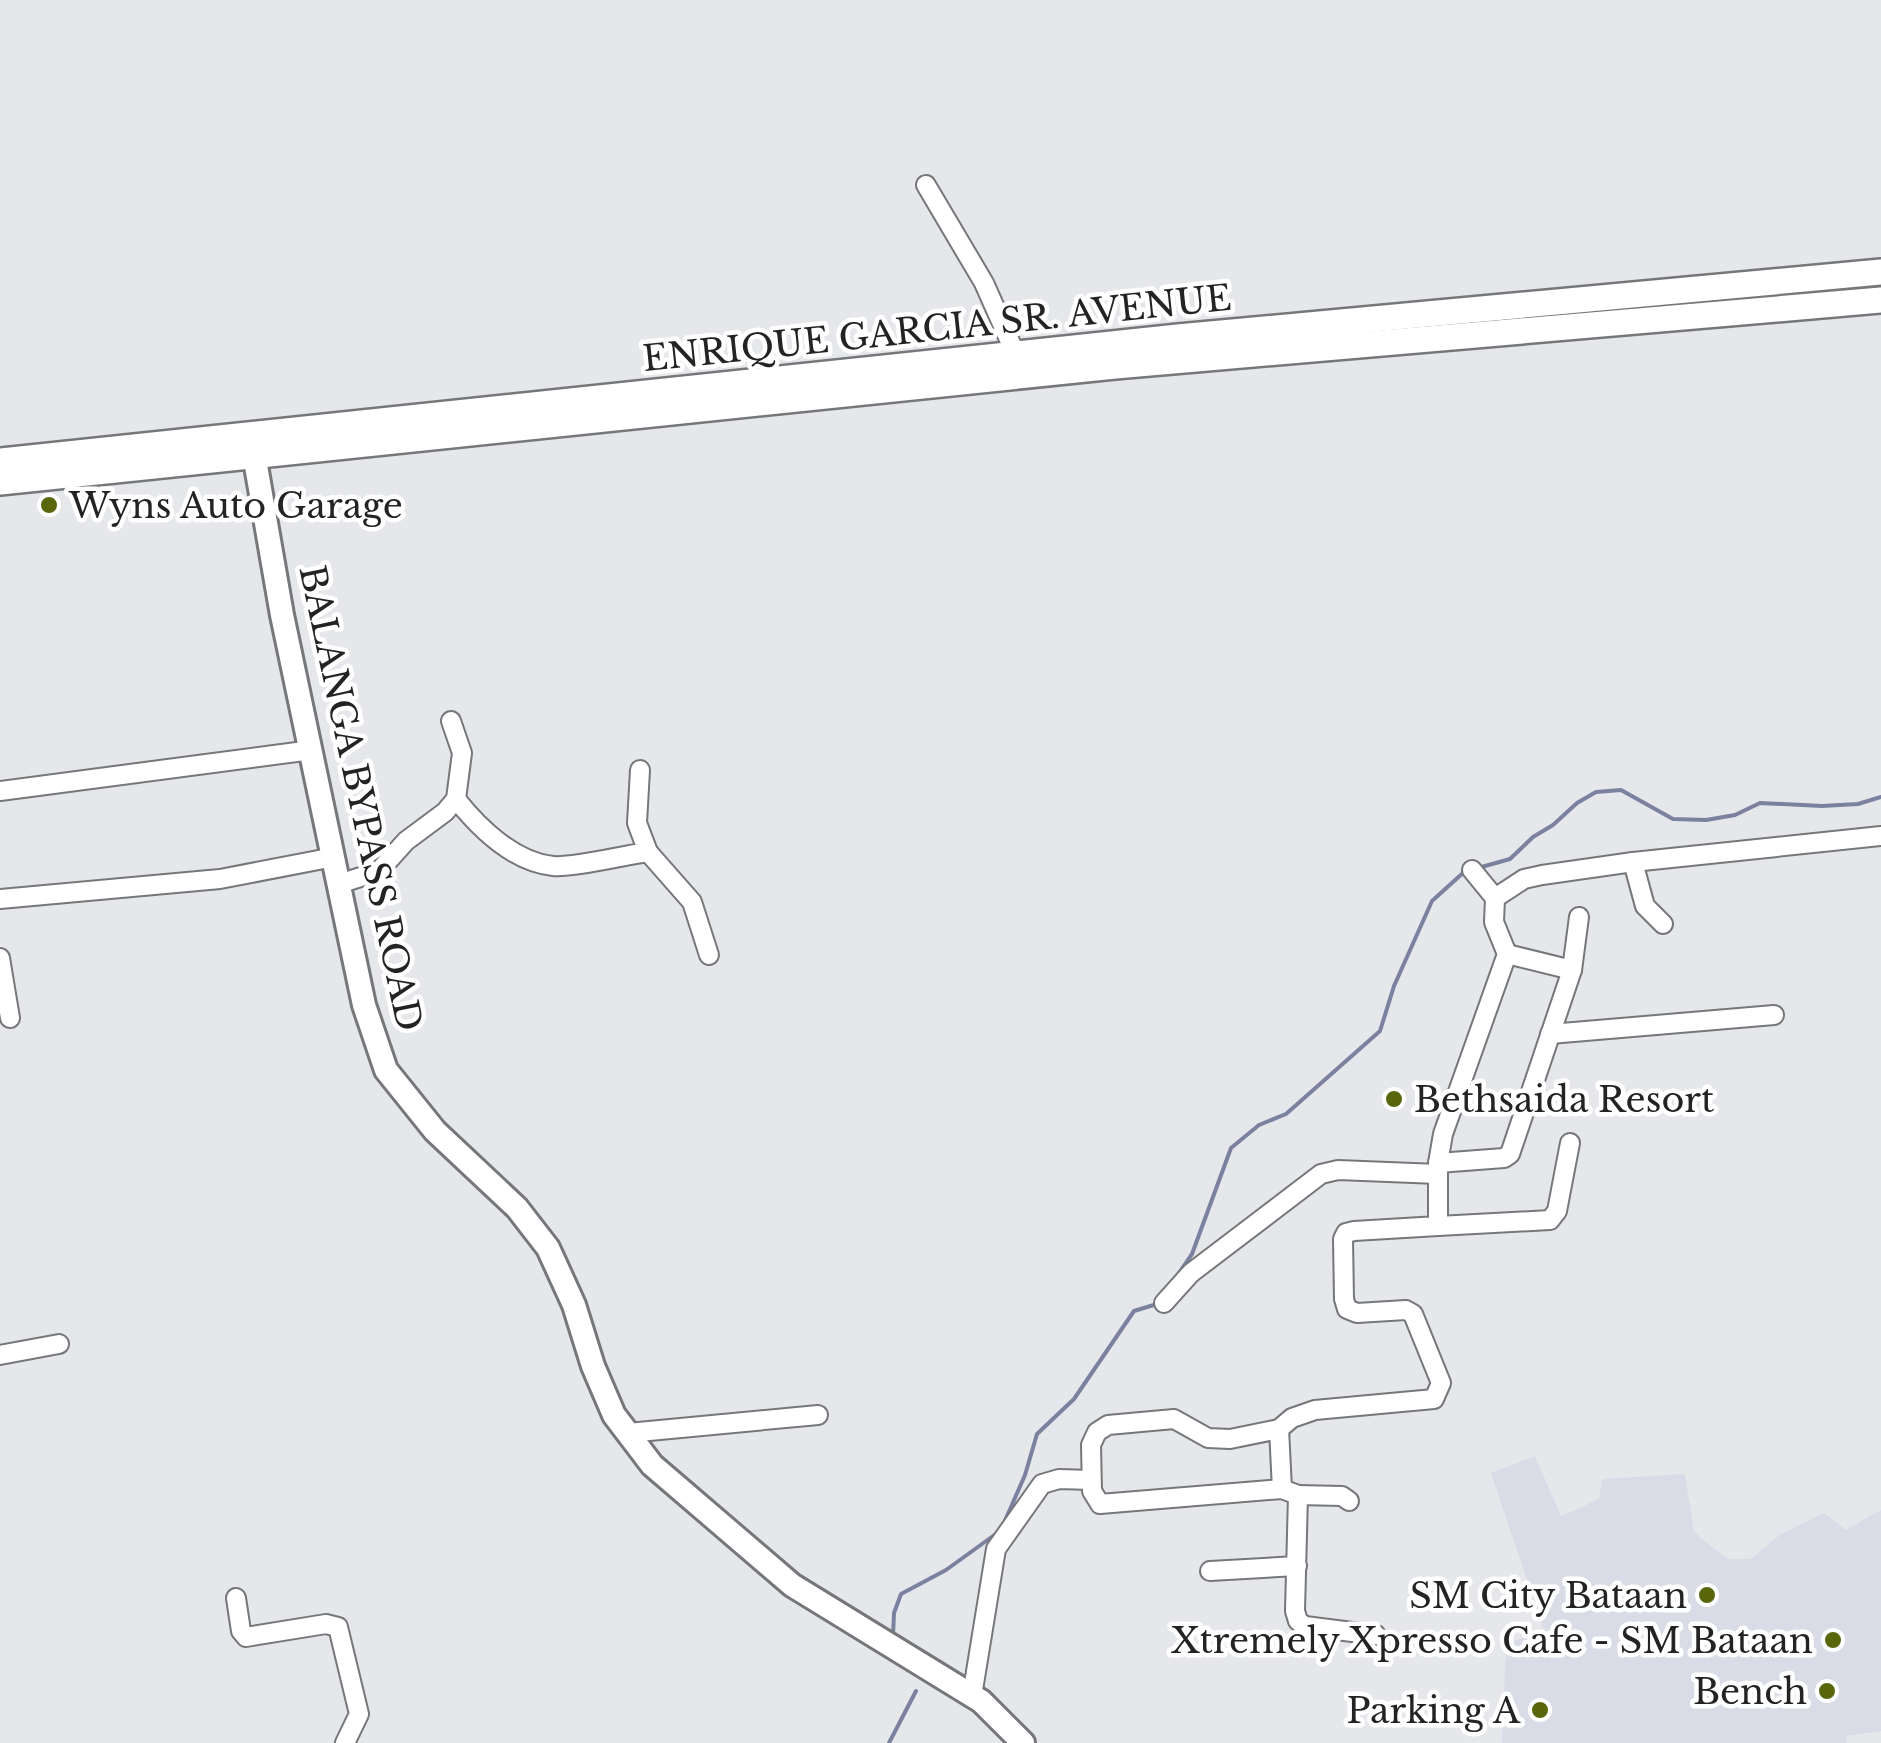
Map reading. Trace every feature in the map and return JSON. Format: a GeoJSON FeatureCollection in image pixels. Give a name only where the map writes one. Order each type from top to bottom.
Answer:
{"type":"FeatureCollection","features":[{"type":"Feature","properties":{"kind":"main road","name":"ENRIQUE GARCIA SR. AVENUE"},"geometry":{"type":"LineString","coordinates":[[0,461],[252,445],[1881,272]]}},
{"type":"Feature","properties":{"kind":"main road","name":"ENRIQUE GARCIA SR. AVENUE"},"geometry":{"type":"LineString","coordinates":[[0,482],[252,445],[1016,355],[1113,356],[1881,300]]}},
{"type":"Feature","properties":{"kind":"street"},"geometry":{"type":"LineString","coordinates":[[926,185],[984,283],[1016,355]]}},
{"type":"Feature","properties":{"kind":"street","name":"BALANGA BYPASS ROAD"},"geometry":{"type":"LineString","coordinates":[[252,445],[282,615],[364,1005],[386,1070],[435,1131],[516,1208],[548,1248],[574,1305],[614,1415],[652,1464],[792,1584],[972,1696],[1013,1739]]}},
{"type":"Feature","properties":{"kind":"street"},"geometry":{"type":"LineString","coordinates":[[339,884],[379,871],[456,799],[462,753],[451,721]]}},
{"type":"Feature","properties":{"kind":"street"},"geometry":{"type":"LineString","coordinates":[[0,791],[312,750]]}},
{"type":"Feature","properties":{"kind":"street"},"geometry":{"type":"LineString","coordinates":[[640,770],[637,823],[648,852],[692,902],[708,955]]}},
{"type":"Feature","properties":{"kind":"street"},"geometry":{"type":"LineString","coordinates":[[456,799],[477,826],[518,854],[553,866],[648,852]]}},
{"type":"Feature","properties":{"kind":"street"},"geometry":{"type":"LineString","coordinates":[[1495,898],[1524,879],[1632,862],[1881,836]]}},
{"type":"Feature","properties":{"kind":"street"},"geometry":{"type":"LineString","coordinates":[[0,899],[220,878],[334,857]]}},
{"type":"Feature","properties":{"kind":"street"},"geometry":{"type":"LineString","coordinates":[[1632,862],[1645,906],[1663,924]]}},
{"type":"Feature","properties":{"kind":"street"},"geometry":{"type":"LineString","coordinates":[[1438,1226],[1438,1169],[1443,1134],[1507,954],[1494,922],[1495,898],[1472,870]]}},
{"type":"Feature","properties":{"kind":"street"},"geometry":{"type":"LineString","coordinates":[[1164,1303],[1191,1272],[1321,1174],[1338,1170],[1438,1169],[1510,1154],[1572,970],[1579,917]]}},
{"type":"Feature","properties":{"kind":"street"},"geometry":{"type":"LineString","coordinates":[[1507,954],[1572,970]]}},
{"type":"Feature","properties":{"kind":"street"},"geometry":{"type":"LineString","coordinates":[[0,958],[10,1018]]}},
{"type":"Feature","properties":{"kind":"street"},"geometry":{"type":"LineString","coordinates":[[1550,1034],[1774,1015]]}},
{"type":"Feature","properties":{"kind":"street"},"geometry":{"type":"LineString","coordinates":[[1349,1501],[1342,1496],[1290,1492],[1107,1504],[1095,1500],[1091,1444],[1097,1432],[1108,1424],[1174,1418],[1208,1438],[1230,1439],[1279,1428],[1314,1410],[1434,1399],[1441,1383],[1413,1314],[1406,1310],[1347,1309],[1343,1240],[1346,1233],[1550,1220],[1557,1211],[1570,1143]]}},
{"type":"Feature","properties":{"kind":"street"},"geometry":{"type":"LineString","coordinates":[[0,1354],[59,1344]]}},
{"type":"Feature","properties":{"kind":"street"},"geometry":{"type":"LineString","coordinates":[[628,1433],[818,1414]]}},
{"type":"Feature","properties":{"kind":"street"},"geometry":{"type":"LineString","coordinates":[[1279,1428],[1290,1492],[1298,1621],[1324,1630],[1376,1635]]}},
{"type":"Feature","properties":{"kind":"street"},"geometry":{"type":"LineString","coordinates":[[972,1696],[996,1549],[1042,1484],[1059,1479],[1091,1480]]}},
{"type":"Feature","properties":{"kind":"street"},"geometry":{"type":"LineString","coordinates":[[1210,1571],[1297,1566]]}},
{"type":"Feature","properties":{"kind":"street"},"geometry":{"type":"LineString","coordinates":[[236,1598],[241,1631],[246,1637],[326,1624],[338,1627],[358,1714],[345,1743]]}},
{"type":"Feature","properties":{"kind":"shaded area","name":"SM City Bataan"},"geometry":{"type":"Polygon","coordinates":[[[1535,1456],[1561,1516],[1599,1499],[1602,1479],[1685,1474],[1694,1532],[1727,1559],[1751,1559],[1781,1534],[1824,1513],[1846,1530],[1881,1510],[1881,1731],[1846,1736],[1847,1743],[1502,1743],[1506,1644],[1544,1630],[1491,1473],[1535,1456]]]}},
{"type":"Feature","properties":{"kind":"waterway"},"geometry":{"type":"LineString","coordinates":[[1478,868],[1510,859],[1533,837],[1596,792],[1621,790],[1673,819],[1706,820],[1735,815],[1760,803],[1822,806],[1858,804],[1881,797]]}},
{"type":"Feature","properties":{"kind":"waterway"},"geometry":{"type":"LineString","coordinates":[[1177,1276],[1192,1254],[1231,1148],[1259,1125],[1286,1114],[1380,1031],[1394,986],[1432,901],[1464,872]]}},
{"type":"Feature","properties":{"kind":"waterway"},"geometry":{"type":"LineString","coordinates":[[1004,1523],[1025,1475],[1037,1434],[1074,1399],[1134,1311],[1157,1304]]}},
{"type":"Feature","properties":{"kind":"waterway"},"geometry":{"type":"LineString","coordinates":[[893,1636],[894,1613],[901,1594],[946,1570],[1000,1531]]}},
{"type":"Feature","properties":{"kind":"waterway"},"geometry":{"type":"LineString","coordinates":[[889,1743],[916,1691]]}},
{"type":"Feature","properties":{"kind":"place","name":"Wyns Auto Garage"},"geometry":{"type":"Point","coordinates":[49,505]}},
{"type":"Feature","properties":{"kind":"place","name":"Bethsaida Resort"},"geometry":{"type":"Point","coordinates":[1394,1099]}},
{"type":"Feature","properties":{"kind":"place","name":"SM City Bataan"},"geometry":{"type":"Point","coordinates":[1707,1595]}},
{"type":"Feature","properties":{"kind":"place","name":"Xtremely Xpresso Cafe - SM Bataan"},"geometry":{"type":"Point","coordinates":[1833,1640]}},
{"type":"Feature","properties":{"kind":"place","name":"Bench"},"geometry":{"type":"Point","coordinates":[1827,1691]}},
{"type":"Feature","properties":{"kind":"place","name":"Parking A"},"geometry":{"type":"Point","coordinates":[1540,1710]}}]}
